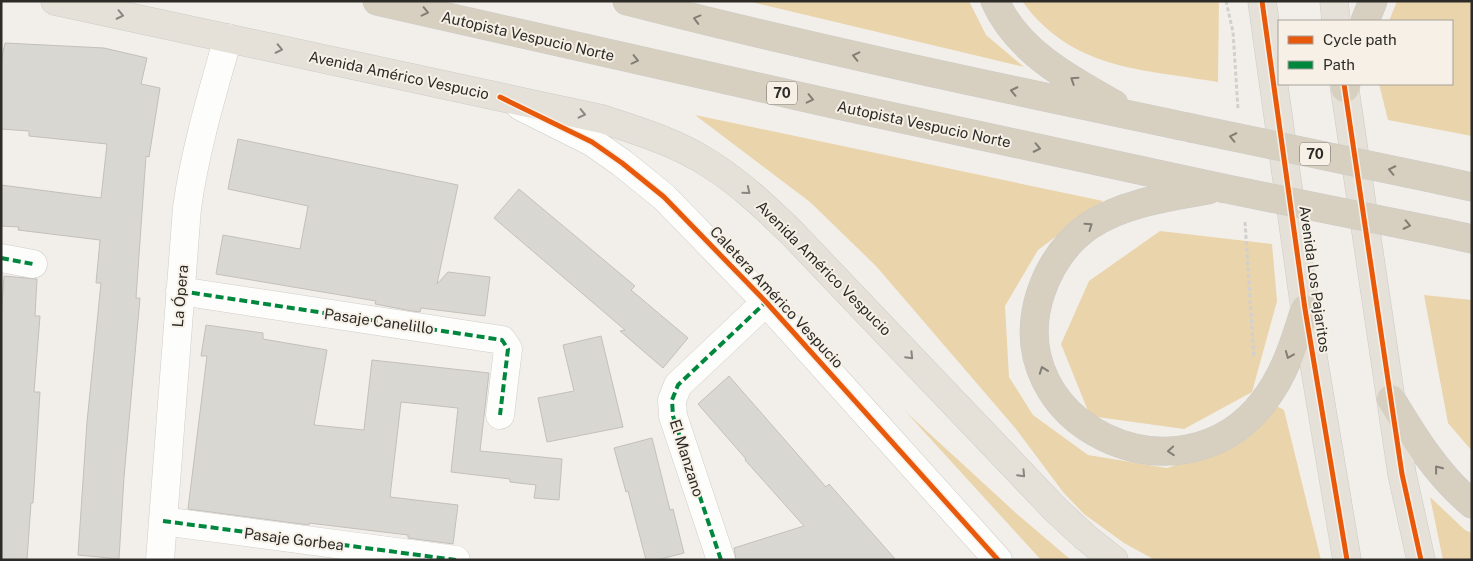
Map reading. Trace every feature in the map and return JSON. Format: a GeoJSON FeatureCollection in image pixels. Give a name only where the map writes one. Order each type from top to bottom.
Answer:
{"type":"FeatureCollection","features":[{"type":"Feature","properties":{"kind":"highway","name":"Autopista Vespucio Norte"},"geometry":{"type":"LineString","coordinates":[[377,1],[820,101],[1186,188],[1222,188],[1472,239]]}},
{"type":"Feature","properties":{"kind":"highway","name":"70"},"geometry":{"type":"LineString","coordinates":[[627,1],[729,28],[832,51],[1191,128],[1458,181]]}},
{"type":"Feature","properties":{"kind":"highway"},"geometry":{"type":"LineString","coordinates":[[995,1],[1009,26],[1031,50],[1087,89],[1148,119]]}},
{"type":"Feature","properties":{"kind":"highway"},"geometry":{"type":"LineString","coordinates":[[1365,20],[1373,1]]}},
{"type":"Feature","properties":{"kind":"highway"},"geometry":{"type":"LineString","coordinates":[[1186,188],[1105,217],[1089,226],[1074,238],[1062,252],[1045,282],[1036,315],[1035,332],[1037,348],[1046,378],[1054,394],[1066,408],[1089,429],[1117,443],[1155,452],[1173,451],[1208,444],[1249,418],[1264,402],[1276,384],[1295,341],[1306,309]]}},
{"type":"Feature","properties":{"kind":"highway"},"geometry":{"type":"LineString","coordinates":[[1391,399],[1412,434],[1436,467],[1452,486],[1472,504]]}},
{"type":"Feature","properties":{"kind":"main road","name":"Avenida Américo Vespucio"},"geometry":{"type":"LineString","coordinates":[[55,1],[602,119],[668,142],[708,162],[740,185],[791,232],[1056,510],[1084,537],[1114,560]]}},
{"type":"Feature","properties":{"kind":"main road","name":"Avenida Los Pajaritos"},"geometry":{"type":"LineString","coordinates":[[1262,1],[1306,309],[1348,560]]}},
{"type":"Feature","properties":{"kind":"main road"},"geometry":{"type":"LineString","coordinates":[[1334,1],[1336,20]]}},
{"type":"Feature","properties":{"kind":"main road"},"geometry":{"type":"LineString","coordinates":[[1345,85],[1404,483],[1421,560]]}},
{"type":"Feature","properties":{"kind":"street","name":"La Ópera"},"geometry":{"type":"LineString","coordinates":[[160,560],[187,208],[205,119],[228,38]]}},
{"type":"Feature","properties":{"kind":"street","name":"Caletera Américo Vespucio"},"geometry":{"type":"LineString","coordinates":[[500,97],[592,142],[634,172],[664,197],[766,302],[998,560]]}},
{"type":"Feature","properties":{"kind":"street"},"geometry":{"type":"LineString","coordinates":[[1,258],[33,264]]}},
{"type":"Feature","properties":{"kind":"street","name":"Pasaje Canelillo"},"geometry":{"type":"LineString","coordinates":[[180,291],[502,340],[508,349],[500,415]]}},
{"type":"Feature","properties":{"kind":"street","name":"El Manzano"},"geometry":{"type":"LineString","coordinates":[[721,560],[673,416],[672,400],[678,385],[766,302]]}},
{"type":"Feature","properties":{"kind":"street","name":"Pasaje Gorbea"},"geometry":{"type":"LineString","coordinates":[[163,521],[456,560]]}},
{"type":"Feature","properties":{"kind":"path"},"geometry":{"type":"LineString","coordinates":[[1226,1],[1233,32],[1238,111]]}},
{"type":"Feature","properties":{"kind":"path"},"geometry":{"type":"LineString","coordinates":[[1245,220],[1254,359],[1276,384]]}},
{"type":"Feature","properties":{"kind":"shaded area"},"geometry":{"type":"Polygon","coordinates":[[[747,1],[969,1],[986,35],[1024,67],[747,1]]]}},
{"type":"Feature","properties":{"kind":"shaded area"},"geometry":{"type":"Polygon","coordinates":[[[1022,1],[1219,1],[1218,82],[1135,69],[1110,63],[1086,54],[1063,41],[1042,24],[1022,1]]]}},
{"type":"Feature","properties":{"kind":"shaded area"},"geometry":{"type":"Polygon","coordinates":[[[1397,1],[1472,1],[1472,136],[1388,120],[1379,85],[1453,85],[1453,20],[1389,20],[1397,1]]]}},
{"type":"Feature","properties":{"kind":"shaded area"},"geometry":{"type":"Polygon","coordinates":[[[695,115],[1103,201],[1038,250],[1005,306],[1009,377],[1033,415],[1088,455],[1167,468],[1233,446],[1275,405],[1284,410],[1321,560],[1155,560],[1124,543],[1084,514],[1063,492],[1016,429],[876,266],[810,202],[695,115]]]}},
{"type":"Feature","properties":{"kind":"shaded area"},"geometry":{"type":"Polygon","coordinates":[[[1160,231],[1272,244],[1277,301],[1252,392],[1184,429],[1090,416],[1061,344],[1089,281],[1160,231]]]}},
{"type":"Feature","properties":{"kind":"shaded area"},"geometry":{"type":"Polygon","coordinates":[[[1424,295],[1472,300],[1472,451],[1448,423],[1424,295]]]}},
{"type":"Feature","properties":{"kind":"shaded area"},"geometry":{"type":"Polygon","coordinates":[[[906,412],[1017,514],[1071,560],[1041,560],[906,412]]]}},
{"type":"Feature","properties":{"kind":"shaded area"},"geometry":{"type":"Polygon","coordinates":[[[1430,497],[1465,530],[1472,533],[1472,560],[1443,560],[1430,497]]]}},
{"type":"Feature","properties":{"kind":"building"},"geometry":{"type":"Polygon","coordinates":[[[5,43],[104,48],[147,58],[141,84],[160,88],[149,157],[146,156],[136,298],[140,298],[124,477],[119,559],[78,555],[87,422],[101,283],[96,283],[100,240],[18,230],[19,227],[1,226],[1,185],[101,198],[107,144],[29,136],[29,131],[1,129],[1,62],[5,43]]]}},
{"type":"Feature","properties":{"kind":"building"},"geometry":{"type":"Polygon","coordinates":[[[238,139],[458,185],[437,284],[448,272],[490,277],[485,316],[421,308],[420,312],[412,311],[375,304],[376,301],[216,274],[223,235],[300,249],[308,206],[228,189],[238,139]]]}},
{"type":"Feature","properties":{"kind":"building"},"geometry":{"type":"Polygon","coordinates":[[[519,189],[635,286],[631,290],[688,338],[663,368],[620,331],[625,330],[494,218],[519,189]]]}},
{"type":"Feature","properties":{"kind":"building"},"geometry":{"type":"Polygon","coordinates":[[[4,276],[37,279],[35,316],[40,316],[34,392],[40,392],[33,503],[31,503],[27,560],[1,560],[1,317],[4,276]]]}},
{"type":"Feature","properties":{"kind":"building"},"geometry":{"type":"Polygon","coordinates":[[[206,325],[263,333],[263,339],[327,350],[314,425],[364,430],[372,360],[489,373],[480,451],[562,459],[559,500],[534,498],[536,485],[510,482],[510,479],[451,472],[458,408],[401,402],[390,497],[458,505],[453,544],[408,538],[408,535],[309,523],[309,525],[188,509],[207,356],[201,356],[206,325]]]}},
{"type":"Feature","properties":{"kind":"building"},"geometry":{"type":"Polygon","coordinates":[[[601,336],[623,427],[547,442],[538,398],[574,391],[563,345],[601,336]]]}},
{"type":"Feature","properties":{"kind":"building"},"geometry":{"type":"Polygon","coordinates":[[[729,376],[826,487],[829,484],[896,560],[736,560],[734,548],[804,526],[698,404],[729,376]]]}},
{"type":"Feature","properties":{"kind":"building"},"geometry":{"type":"Polygon","coordinates":[[[652,438],[670,510],[673,509],[684,553],[657,560],[646,560],[628,491],[626,492],[614,448],[652,438]]]}},
{"type":"Feature","properties":{"kind":"marked path"},"geometry":{"type":"LineString","coordinates":[[1,258],[33,264]]}},
{"type":"Feature","properties":{"kind":"marked path"},"geometry":{"type":"LineString","coordinates":[[180,291],[502,340],[508,349],[500,415]]}},
{"type":"Feature","properties":{"kind":"marked path"},"geometry":{"type":"LineString","coordinates":[[721,560],[673,416],[672,400],[678,385],[766,302]]}},
{"type":"Feature","properties":{"kind":"marked path"},"geometry":{"type":"LineString","coordinates":[[163,521],[456,560]]}},
{"type":"Feature","properties":{"kind":"cycle path"},"geometry":{"type":"LineString","coordinates":[[1262,1],[1305,309],[1347,560]]}},
{"type":"Feature","properties":{"kind":"cycle path"},"geometry":{"type":"LineString","coordinates":[[1344,85],[1402,474],[1421,560]]}},
{"type":"Feature","properties":{"kind":"cycle path"},"geometry":{"type":"LineString","coordinates":[[500,97],[592,142],[622,163],[664,197],[766,302],[998,560]]}}]}
